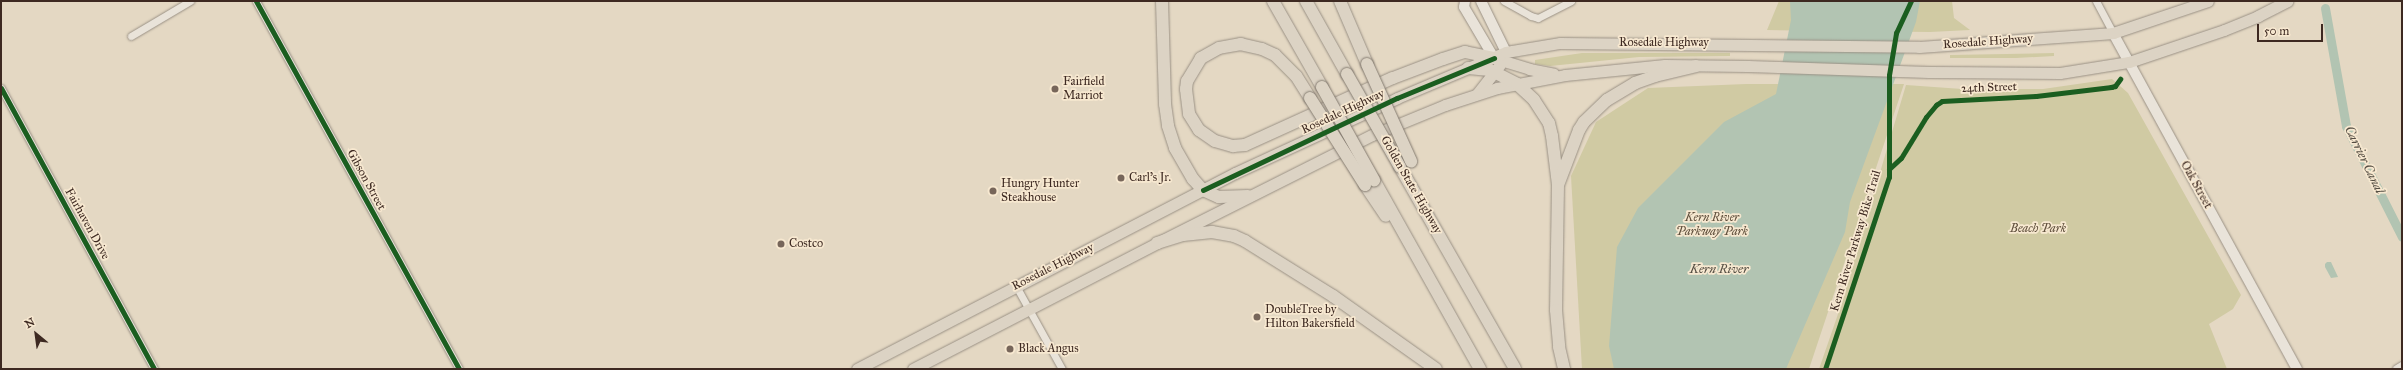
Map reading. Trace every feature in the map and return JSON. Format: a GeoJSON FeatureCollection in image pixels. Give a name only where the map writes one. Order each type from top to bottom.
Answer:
{"type":"FeatureCollection","features":[{"type":"Feature","properties":{"kind":"highway"},"geometry":{"type":"LineString","coordinates":[[1162,1],[1165,104],[1168,126],[1175,148],[1193,178],[1203,190],[1219,197],[1248,196]]}},
{"type":"Feature","properties":{"kind":"highway"},"geometry":{"type":"LineString","coordinates":[[1273,1],[1322,87],[1370,182]]}},
{"type":"Feature","properties":{"kind":"highway","name":"Golden State Highway"},"geometry":{"type":"LineString","coordinates":[[1306,1],[1516,369]]}},
{"type":"Feature","properties":{"kind":"highway"},"geometry":{"type":"LineString","coordinates":[[1340,1],[1411,161],[1412,188]]}},
{"type":"Feature","properties":{"kind":"highway"},"geometry":{"type":"LineString","coordinates":[[1480,369],[1434,287],[1370,182],[1310,98],[1296,76],[1275,55],[1257,47],[1241,44],[1219,48],[1201,58],[1194,69],[1186,89],[1189,114],[1199,130],[1215,141],[1233,146],[1244,145],[1393,78],[1443,59],[1465,52],[1501,57]]}},
{"type":"Feature","properties":{"kind":"highway"},"geometry":{"type":"LineString","coordinates":[[1558,186],[1579,130],[1584,122],[1607,100],[1635,83],[1655,76],[1696,66]]}},
{"type":"Feature","properties":{"kind":"highway"},"geometry":{"type":"LineString","coordinates":[[1468,68],[1496,72],[1516,84],[1534,100],[1549,123],[1558,186],[1556,310],[1559,347],[1564,369]]}},
{"type":"Feature","properties":{"kind":"highway"},"geometry":{"type":"LineString","coordinates":[[1157,242],[1182,235],[1212,232],[1234,236],[1245,241],[1333,296],[1436,369]]}},
{"type":"Feature","properties":{"kind":"main road"},"geometry":{"type":"LineString","coordinates":[[1465,1],[1464,7],[1501,57],[1529,69],[1565,75]]}},
{"type":"Feature","properties":{"kind":"main road"},"geometry":{"type":"LineString","coordinates":[[1477,94],[1496,72],[1501,57],[1499,34],[1481,1]]}},
{"type":"Feature","properties":{"kind":"main road"},"geometry":{"type":"LineString","coordinates":[[2113,33],[2208,1]]}},
{"type":"Feature","properties":{"kind":"main road"},"geometry":{"type":"LineString","coordinates":[[2128,62],[2224,30],[2287,1]]}},
{"type":"Feature","properties":{"kind":"main road","name":"Rosedale Highway"},"geometry":{"type":"LineString","coordinates":[[857,369],[1203,190],[1354,117],[1468,68],[1501,57],[1560,43],[1919,47],[2113,33]]}},
{"type":"Feature","properties":{"kind":"main road","name":"Oak Street"},"geometry":{"type":"LineString","coordinates":[[2113,33],[2297,369]]}},
{"type":"Feature","properties":{"kind":"main road","name":"Rosedale Highway"},"geometry":{"type":"LineString","coordinates":[[913,369],[1157,242],[1372,135],[1477,94],[1516,84],[1610,69],[1748,66],[1929,72],[2060,72],[2128,62]]}},
{"type":"Feature","properties":{"kind":"street"},"geometry":{"type":"LineString","coordinates":[[131,36],[190,1]]}},
{"type":"Feature","properties":{"kind":"street","name":"Gibson Street"},"geometry":{"type":"LineString","coordinates":[[256,1],[459,369]]}},
{"type":"Feature","properties":{"kind":"street"},"geometry":{"type":"LineString","coordinates":[[1504,1],[1531,16],[1538,18],[1570,1]]}},
{"type":"Feature","properties":{"kind":"street","name":"Oak Street"},"geometry":{"type":"LineString","coordinates":[[2096,1],[2113,33]]}},
{"type":"Feature","properties":{"kind":"street","name":"Fairhaven Drive"},"geometry":{"type":"LineString","coordinates":[[1,88],[154,369]]}},
{"type":"Feature","properties":{"kind":"street"},"geometry":{"type":"LineString","coordinates":[[1016,286],[1062,369]]}},
{"type":"Feature","properties":{"kind":"street"},"geometry":{"type":"LineString","coordinates":[[2397,369],[2402,366]]}},
{"type":"Feature","properties":{"kind":"green space"},"geometry":{"type":"Polygon","coordinates":[[[1779,1],[1952,1],[1954,18],[1970,30],[1930,32],[1767,30],[1779,1]]]}},
{"type":"Feature","properties":{"kind":"green space"},"geometry":{"type":"Polygon","coordinates":[[[1582,53],[1730,53],[1730,56],[1639,57],[1550,66],[1535,64],[1535,60],[1582,53]]]}},
{"type":"Feature","properties":{"kind":"green space"},"geometry":{"type":"Polygon","coordinates":[[[2054,53],[2054,56],[2016,58],[1950,58],[1950,55],[2054,53]]]}},
{"type":"Feature","properties":{"kind":"green space","name":"Beach Park"},"geometry":{"type":"Polygon","coordinates":[[[2112,79],[2128,93],[2241,295],[2233,309],[2209,324],[2227,369],[1819,369],[1837,317],[1906,85],[1962,89],[2043,89],[2112,79]]]}},
{"type":"Feature","properties":{"kind":"green space","name":"Kern River"},"geometry":{"type":"Polygon","coordinates":[[[1746,84],[1904,84],[1809,369],[1582,369],[1571,176],[1596,122],[1648,88],[1746,84]]]}},
{"type":"Feature","properties":{"kind":"water","name":"Kern River"},"geometry":{"type":"Polygon","coordinates":[[[1790,1],[1920,1],[1916,22],[1850,202],[1845,232],[1786,369],[1614,369],[1609,346],[1617,247],[1638,208],[1724,122],[1776,94],[1791,20],[1790,1]]]}},
{"type":"Feature","properties":{"kind":"water"},"geometry":{"type":"Polygon","coordinates":[[[2327,262],[2331,262],[2338,277],[2331,278],[2325,267],[2327,262]]]}},
{"type":"Feature","properties":{"kind":"waterway","name":"Carrier Canal"},"geometry":{"type":"LineString","coordinates":[[2325,8],[2346,126],[2402,237]]}},
{"type":"Feature","properties":{"kind":"cycle path"},"geometry":{"type":"LineString","coordinates":[[256,1],[459,369]]}},
{"type":"Feature","properties":{"kind":"cycle path","name":"Kern River Parkway Bike Trail"},"geometry":{"type":"LineString","coordinates":[[1825,369],[1889,177],[1889,75],[1896,33],[1911,1]]}},
{"type":"Feature","properties":{"kind":"cycle path"},"geometry":{"type":"LineString","coordinates":[[1203,190],[1397,98],[1494,58]]}},
{"type":"Feature","properties":{"kind":"cycle path","name":"24th Street"},"geometry":{"type":"LineString","coordinates":[[1889,169],[1901,158],[1926,117],[1936,105],[1942,101],[2036,96],[2111,87],[2115,86],[2120,79]]}},
{"type":"Feature","properties":{"kind":"cycle path"},"geometry":{"type":"LineString","coordinates":[[1,88],[154,369]]}},
{"type":"Feature","properties":{"kind":"place","name":"Fairfield Marriot"},"geometry":{"type":"Point","coordinates":[1055,89]}},
{"type":"Feature","properties":{"kind":"place","name":"Carl's Jr."},"geometry":{"type":"Point","coordinates":[1121,178]}},
{"type":"Feature","properties":{"kind":"place","name":"Hungry Hunter Steakhouse"},"geometry":{"type":"Point","coordinates":[993,191]}},
{"type":"Feature","properties":{"kind":"place","name":"Costco"},"geometry":{"type":"Point","coordinates":[781,244]}},
{"type":"Feature","properties":{"kind":"place","name":"DoubleTree by Hilton Bakersfield"},"geometry":{"type":"Point","coordinates":[1257,317]}},
{"type":"Feature","properties":{"kind":"place","name":"Black Angus"},"geometry":{"type":"Point","coordinates":[1010,349]}},
{"type":"Feature","properties":{"kind":"park label","name":"Kern River Parkway Park"},"geometry":{"type":"Point","coordinates":[1712,225]}}]}
